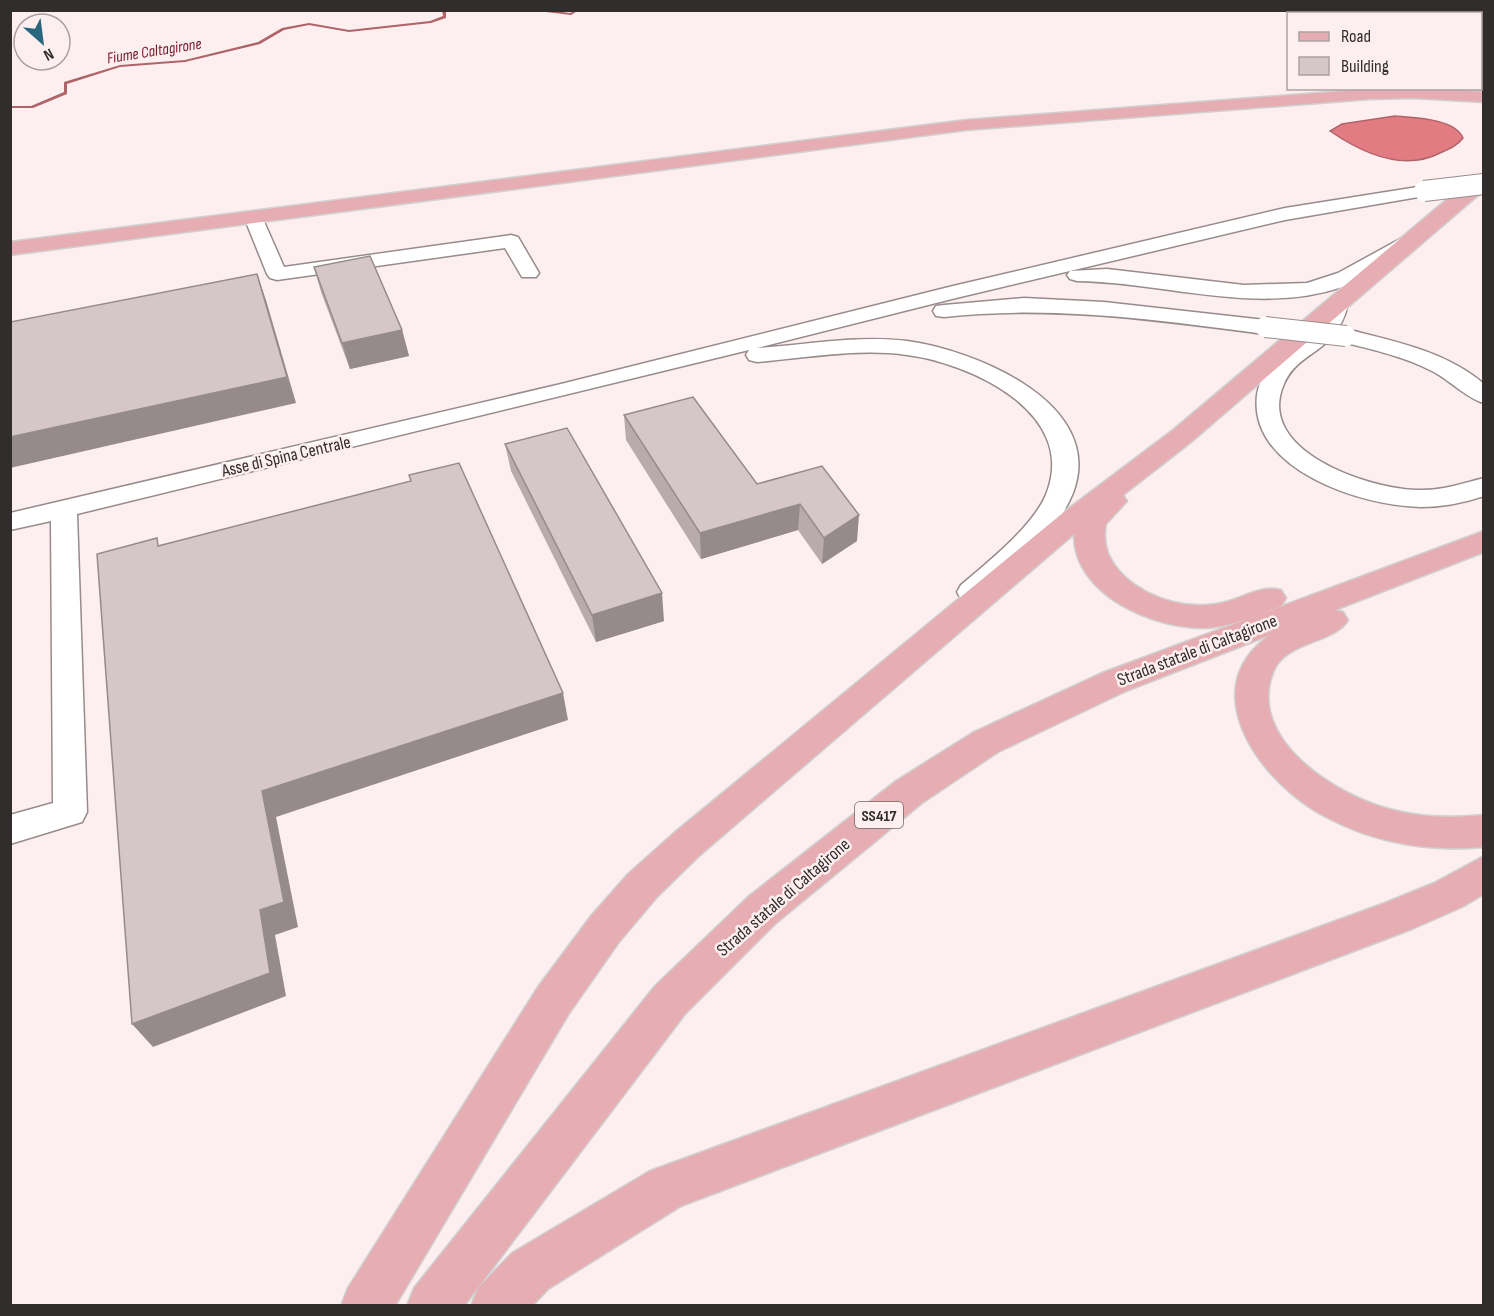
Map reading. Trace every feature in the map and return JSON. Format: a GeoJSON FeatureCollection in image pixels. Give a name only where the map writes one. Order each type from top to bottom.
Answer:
{"type":"FeatureCollection","features":[{"type":"Feature","properties":{"kind":"main road"},"geometry":{"type":"LineString","coordinates":[[10,249],[954,126],[1056,116],[1370,94],[1414,93],[1484,97]]}},
{"type":"Feature","properties":{"kind":"main road"},"geometry":{"type":"LineString","coordinates":[[366,1305],[553,1001],[605,929],[642,886],[687,844],[1074,519],[1182,436],[1464,194],[1484,182]]}},
{"type":"Feature","properties":{"kind":"main road"},"geometry":{"type":"LineString","coordinates":[[1182,436],[1092,523],[1089,543],[1095,560],[1113,584],[1138,601],[1197,616],[1229,612],[1447,537],[1484,537]]}},
{"type":"Feature","properties":{"kind":"main road","name":"Strada statale di Caltagirone"},"geometry":{"type":"LineString","coordinates":[[432,1305],[670,1000],[762,910],[909,792],[986,742],[1114,682],[1484,541]]}},
{"type":"Feature","properties":{"kind":"main road"},"geometry":{"type":"LineString","coordinates":[[1484,555],[1479,562],[1301,632],[1272,651],[1258,669],[1253,688],[1254,711],[1261,733],[1279,759],[1305,785],[1339,807],[1371,820],[1414,832],[1453,835],[1484,831]]}},
{"type":"Feature","properties":{"kind":"main road"},"geometry":{"type":"LineString","coordinates":[[496,1305],[530,1271],[667,1188],[1398,916],[1448,895],[1484,873]]}},
{"type":"Feature","properties":{"kind":"street"},"geometry":{"type":"LineString","coordinates":[[562,391],[953,292],[1327,205],[1484,182]]}},
{"type":"Feature","properties":{"kind":"street"},"geometry":{"type":"LineString","coordinates":[[253,218],[277,274],[511,241],[529,273]]}},
{"type":"Feature","properties":{"kind":"street"},"geometry":{"type":"LineString","coordinates":[[953,292],[1099,274],[1236,290],[1313,287],[1336,282],[1417,236]]}},
{"type":"Feature","properties":{"kind":"street"},"geometry":{"type":"LineString","coordinates":[[1337,304],[1329,328],[1279,373],[1269,392],[1268,414],[1275,433],[1288,451],[1334,478],[1398,497],[1452,496],[1484,486]]}},
{"type":"Feature","properties":{"kind":"street"},"geometry":{"type":"LineString","coordinates":[[562,391],[734,357],[916,315],[1002,305],[1088,307],[1416,345],[1484,369]]}},
{"type":"Feature","properties":{"kind":"street"},"geometry":{"type":"LineString","coordinates":[[1346,336],[1395,348],[1433,364],[1484,396]]}},
{"type":"Feature","properties":{"kind":"street"},"geometry":{"type":"LineString","coordinates":[[734,357],[862,346],[936,353],[981,369],[1016,388],[1032,401],[1060,436],[1065,451],[1066,471],[1061,491],[1051,508],[986,579],[936,621],[855,703]]}},
{"type":"Feature","properties":{"kind":"street","name":"Asse di Spina Centrale"},"geometry":{"type":"LineString","coordinates":[[10,522],[562,391]]}},
{"type":"Feature","properties":{"kind":"street"},"geometry":{"type":"LineString","coordinates":[[10,830],[70,812],[64,509]]}},
{"type":"Feature","properties":{"kind":"shaded area"},"geometry":{"type":"Polygon","coordinates":[[[1395,116],[1443,123],[1459,131],[1463,138],[1453,147],[1440,153],[1412,161],[1369,153],[1330,131],[1342,124],[1395,116]]]}},
{"type":"Feature","properties":{"kind":"building"},"geometry":{"type":"Polygon","coordinates":[[[370,256],[402,330],[342,343],[314,267],[370,256]]]}},
{"type":"Feature","properties":{"kind":"building"},"geometry":{"type":"Polygon","coordinates":[[[257,274],[287,377],[10,437],[10,322],[257,274]]]}},
{"type":"Feature","properties":{"kind":"building"},"geometry":{"type":"Polygon","coordinates":[[[693,397],[757,484],[822,466],[859,515],[824,538],[800,504],[700,533],[624,415],[693,397]]]}},
{"type":"Feature","properties":{"kind":"building"},"geometry":{"type":"Polygon","coordinates":[[[567,428],[662,593],[592,615],[505,444],[567,428]]]}},
{"type":"Feature","properties":{"kind":"building"},"geometry":{"type":"Polygon","coordinates":[[[459,463],[563,693],[262,791],[284,902],[260,910],[270,973],[132,1024],[97,554],[157,538],[158,546],[411,481],[409,475],[459,463]]]}},
{"type":"Feature","properties":{"kind":"waterway","name":"Fiume Caltagirone"},"geometry":{"type":"LineString","coordinates":[[10,107],[32,107],[66,93],[65,83],[120,66],[185,61],[259,43],[283,29],[309,24],[349,31],[431,22],[445,17],[444,10]]}},
{"type":"Feature","properties":{"kind":"waterway","name":"Fiume Caltagirone"},"geometry":{"type":"LineString","coordinates":[[530,10],[571,14],[578,10]]}},
{"type":"Feature","properties":{"kind":"waterway","name":"Fiume Caltagirone"},"geometry":{"type":"LineString","coordinates":[[1297,10],[1306,12]]}}]}
